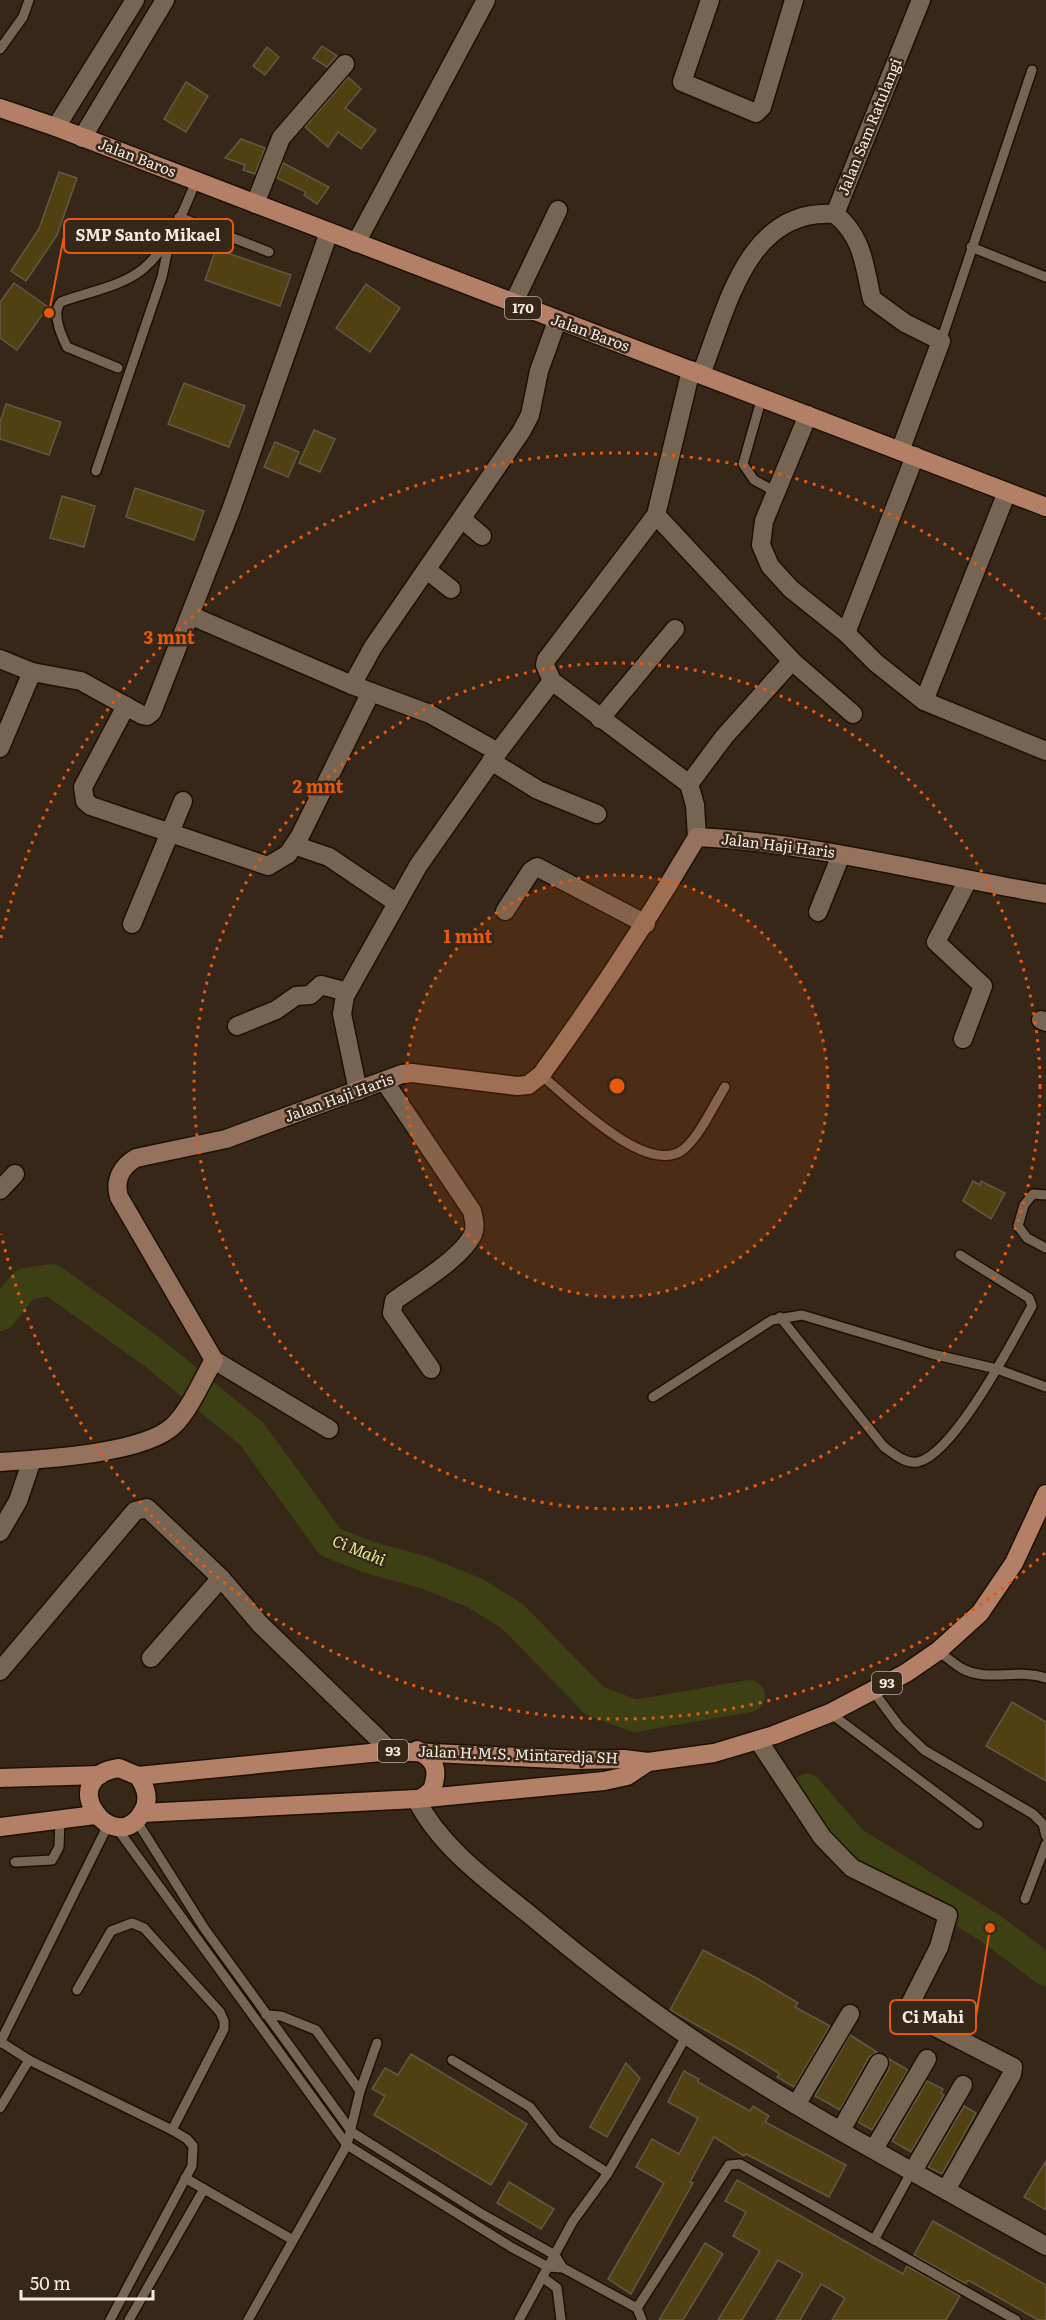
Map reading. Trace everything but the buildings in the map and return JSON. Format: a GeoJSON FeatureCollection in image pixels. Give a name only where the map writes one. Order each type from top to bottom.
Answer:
{"type":"FeatureCollection","features":[{"type":"Feature","properties":{"kind":"main road","name":"Jalan Baros"},"geometry":{"type":"LineString","coordinates":[[1,113],[56,128],[1046,507]]}},
{"type":"Feature","properties":{"kind":"main road","name":"Jalan H.M.S. Mintaredja SH"},"geometry":{"type":"LineString","coordinates":[[0,1778],[100,1775],[119,1768],[138,1776],[417,1750],[648,1762],[714,1753],[758,1740],[830,1713],[906,1673],[938,1651],[980,1613],[1041,1524],[1046,1494]]}},
{"type":"Feature","properties":{"kind":"main road"},"geometry":{"type":"LineString","coordinates":[[417,1750],[430,1757],[435,1770],[432,1790],[419,1798]]}},
{"type":"Feature","properties":{"kind":"main road","name":"Jalan H.M.S. Mintaredja SH"},"geometry":{"type":"LineString","coordinates":[[0,1827],[60,1820],[106,1822],[139,1817],[419,1798],[604,1781],[627,1776],[648,1762]]}},
{"type":"Feature","properties":{"kind":"main road"},"geometry":{"type":"LineString","coordinates":[[100,1775],[94,1782],[89,1799],[106,1822]]}},
{"type":"Feature","properties":{"kind":"main road"},"geometry":{"type":"LineString","coordinates":[[138,1776],[147,1794],[139,1817]]}},
{"type":"Feature","properties":{"kind":"street"},"geometry":{"type":"LineString","coordinates":[[56,128],[135,0]]}},
{"type":"Feature","properties":{"kind":"street"},"geometry":{"type":"LineString","coordinates":[[82,138],[165,0]]}},
{"type":"Feature","properties":{"kind":"street"},"geometry":{"type":"LineString","coordinates":[[356,243],[486,0]]}},
{"type":"Feature","properties":{"kind":"street"},"geometry":{"type":"LineString","coordinates":[[710,0],[682,82],[756,113],[762,108],[793,0]]}},
{"type":"Feature","properties":{"kind":"street","name":"Jalan Sam Ratulangi"},"geometry":{"type":"LineString","coordinates":[[921,0],[835,214],[843,221],[864,255],[872,299],[905,323],[941,341]]}},
{"type":"Feature","properties":{"kind":"street"},"geometry":{"type":"LineString","coordinates":[[98,61],[120,75]]}},
{"type":"Feature","properties":{"kind":"street"},"geometry":{"type":"LineString","coordinates":[[255,204],[281,138],[345,64]]}},
{"type":"Feature","properties":{"kind":"street"},"geometry":{"type":"LineString","coordinates":[[513,304],[558,210]]}},
{"type":"Feature","properties":{"kind":"street"},"geometry":{"type":"LineString","coordinates":[[541,1075],[646,924],[697,837],[696,805],[689,784],[552,681],[545,666],[546,660],[656,515],[696,372],[743,268],[755,248],[769,233],[793,220],[818,213],[835,214]]}},
{"type":"Feature","properties":{"kind":"street"},"geometry":{"type":"LineString","coordinates":[[0,660],[32,672],[81,681],[142,716],[147,716],[152,712],[192,616],[329,232]]}},
{"type":"Feature","properties":{"kind":"street"},"geometry":{"type":"LineString","coordinates":[[352,685],[373,647],[530,416],[539,371],[557,321]]}},
{"type":"Feature","properties":{"kind":"street"},"geometry":{"type":"LineString","coordinates":[[846,633],[908,454],[941,341]]}},
{"type":"Feature","properties":{"kind":"street"},"geometry":{"type":"LineString","coordinates":[[808,415],[761,534],[764,555],[791,589],[846,633],[876,663],[924,701],[1046,751]]}},
{"type":"Feature","properties":{"kind":"street"},"geometry":{"type":"LineString","coordinates":[[924,701],[1007,492]]}},
{"type":"Feature","properties":{"kind":"street"},"geometry":{"type":"LineString","coordinates":[[656,515],[792,661],[853,714]]}},
{"type":"Feature","properties":{"kind":"street"},"geometry":{"type":"LineString","coordinates":[[462,519],[482,536]]}},
{"type":"Feature","properties":{"kind":"street"},"geometry":{"type":"LineString","coordinates":[[427,570],[451,589]]}},
{"type":"Feature","properties":{"kind":"street"},"geometry":{"type":"LineString","coordinates":[[192,616],[352,685],[430,714],[538,790],[597,814]]}},
{"type":"Feature","properties":{"kind":"street"},"geometry":{"type":"LineString","coordinates":[[600,719],[675,630]]}},
{"type":"Feature","properties":{"kind":"street"},"geometry":{"type":"LineString","coordinates":[[689,784],[724,736],[792,661]]}},
{"type":"Feature","properties":{"kind":"street"},"geometry":{"type":"LineString","coordinates":[[0,748],[32,672]]}},
{"type":"Feature","properties":{"kind":"street"},"geometry":{"type":"LineString","coordinates":[[358,1091],[342,1014],[347,992],[436,838],[552,681]]}},
{"type":"Feature","properties":{"kind":"street"},"geometry":{"type":"LineString","coordinates":[[126,706],[83,787],[82,795],[91,806],[268,866],[282,859],[294,845],[371,692]]}},
{"type":"Feature","properties":{"kind":"street"},"geometry":{"type":"LineString","coordinates":[[132,924],[183,801]]}},
{"type":"Feature","properties":{"kind":"street","name":"Jalan Haji Haris"},"geometry":{"type":"LineString","coordinates":[[697,837],[753,840],[1046,894]]}},
{"type":"Feature","properties":{"kind":"street"},"geometry":{"type":"LineString","coordinates":[[294,845],[329,857],[397,903]]}},
{"type":"Feature","properties":{"kind":"street"},"geometry":{"type":"LineString","coordinates":[[818,912],[841,855]]}},
{"type":"Feature","properties":{"kind":"street"},"geometry":{"type":"LineString","coordinates":[[505,911],[531,870],[537,867],[646,924]]}},
{"type":"Feature","properties":{"kind":"street"},"geometry":{"type":"LineString","coordinates":[[963,1039],[982,986],[936,942],[968,880]]}},
{"type":"Feature","properties":{"kind":"street"},"geometry":{"type":"LineString","coordinates":[[237,1026],[276,1010],[296,996],[310,995],[321,985],[347,992]]}},
{"type":"Feature","properties":{"kind":"street","name":"Jalan Haji Haris"},"geometry":{"type":"LineString","coordinates":[[210,1366],[119,1197],[117,1185],[122,1170],[136,1158],[226,1139],[412,1073],[517,1086],[528,1084],[541,1075]]}},
{"type":"Feature","properties":{"kind":"street"},"geometry":{"type":"LineString","coordinates":[[385,1082],[472,1211],[474,1219],[474,1232],[464,1248],[394,1301],[392,1307],[392,1313],[431,1369]]}},
{"type":"Feature","properties":{"kind":"street"},"geometry":{"type":"LineString","coordinates":[[0,1190],[15,1174]]}},
{"type":"Feature","properties":{"kind":"street"},"geometry":{"type":"LineString","coordinates":[[0,1462],[32,1460],[152,1441],[175,1424],[210,1366],[329,1429]]}},
{"type":"Feature","properties":{"kind":"street"},"geometry":{"type":"LineString","coordinates":[[0,1533],[18,1501],[32,1460]]}},
{"type":"Feature","properties":{"kind":"street"},"geometry":{"type":"LineString","coordinates":[[0,1671],[141,1508],[154,1512],[221,1578],[260,1624],[391,1751]]}},
{"type":"Feature","properties":{"kind":"street"},"geometry":{"type":"LineString","coordinates":[[151,1658],[221,1578]]}},
{"type":"Feature","properties":{"kind":"street"},"geometry":{"type":"LineString","coordinates":[[758,1740],[822,1837],[852,1868],[948,1916],[939,1947],[908,2008],[908,2013],[1013,2067],[1012,2074],[946,2190]]}},
{"type":"Feature","properties":{"kind":"street"},"geometry":{"type":"LineString","coordinates":[[419,1798],[434,1827],[478,1872],[599,1973],[687,2035],[796,2105],[1046,2246]]}},
{"type":"Feature","properties":{"kind":"street"},"geometry":{"type":"LineString","coordinates":[[796,2105],[849,2014]]}},
{"type":"Feature","properties":{"kind":"street"},"geometry":{"type":"LineString","coordinates":[[874,2149],[927,2059]]}},
{"type":"Feature","properties":{"kind":"street"},"geometry":{"type":"LineString","coordinates":[[841,2130],[879,2063]]}},
{"type":"Feature","properties":{"kind":"street"},"geometry":{"type":"LineString","coordinates":[[912,2171],[963,2085]]}},
{"type":"Feature","properties":{"kind":"lane"},"geometry":{"type":"LineString","coordinates":[[0,49],[23,17],[29,0]]}},
{"type":"Feature","properties":{"kind":"lane"},"geometry":{"type":"LineString","coordinates":[[941,341],[1032,70]]}},
{"type":"Feature","properties":{"kind":"lane"},"geometry":{"type":"LineString","coordinates":[[96,471],[162,277],[171,234],[196,181]]}},
{"type":"Feature","properties":{"kind":"lane"},"geometry":{"type":"LineString","coordinates":[[179,217],[269,252]]}},
{"type":"Feature","properties":{"kind":"lane"},"geometry":{"type":"LineString","coordinates":[[118,368],[67,348],[57,315],[58,306],[61,302],[123,280],[143,269],[171,234]]}},
{"type":"Feature","properties":{"kind":"lane"},"geometry":{"type":"LineString","coordinates":[[971,247],[1046,277]]}},
{"type":"Feature","properties":{"kind":"lane"},"geometry":{"type":"LineString","coordinates":[[762,397],[743,464],[754,480],[776,492]]}},
{"type":"Feature","properties":{"kind":"lane"},"geometry":{"type":"LineString","coordinates":[[541,1075],[620,1139],[645,1153],[665,1156],[683,1149],[725,1087]]}},
{"type":"Feature","properties":{"kind":"lane"},"geometry":{"type":"LineString","coordinates":[[1046,1195],[1034,1194],[1028,1199],[1017,1226],[1027,1238],[1046,1248]]}},
{"type":"Feature","properties":{"kind":"lane"},"geometry":{"type":"LineString","coordinates":[[780,1317],[884,1447],[900,1459],[915,1462],[928,1458],[944,1443],[997,1369],[1032,1306],[1032,1302],[960,1255]]}},
{"type":"Feature","properties":{"kind":"lane"},"geometry":{"type":"LineString","coordinates":[[653,1397],[780,1317],[802,1315],[933,1354],[997,1369],[1046,1387]]}},
{"type":"Feature","properties":{"kind":"lane"},"geometry":{"type":"LineString","coordinates":[[938,1651],[962,1669],[977,1674],[1027,1674],[1046,1678]]}},
{"type":"Feature","properties":{"kind":"lane"},"geometry":{"type":"LineString","coordinates":[[873,1691],[899,1726],[924,1750],[1033,1814],[1043,1824],[1046,1836]]}},
{"type":"Feature","properties":{"kind":"lane"},"geometry":{"type":"LineString","coordinates":[[830,1713],[978,1824]]}},
{"type":"Feature","properties":{"kind":"lane"},"geometry":{"type":"LineString","coordinates":[[139,1817],[245,1996],[347,2145],[548,2267],[563,2268],[637,2308],[642,2320]]}},
{"type":"Feature","properties":{"kind":"lane"},"geometry":{"type":"LineString","coordinates":[[15,1862],[52,1860],[59,1847],[60,1820]]}},
{"type":"Feature","properties":{"kind":"lane"},"geometry":{"type":"LineString","coordinates":[[110,2320],[192,2166],[193,2146],[187,2139],[172,2130],[29,2060],[0,2043],[106,1822],[245,1996],[266,2015],[352,2132],[482,2214],[555,2255],[563,2268]]}},
{"type":"Feature","properties":{"kind":"lane"},"geometry":{"type":"LineString","coordinates":[[1025,1899],[1046,1844]]}},
{"type":"Feature","properties":{"kind":"lane"},"geometry":{"type":"LineString","coordinates":[[77,1990],[111,1931],[132,1923],[144,1928],[220,2012],[224,2021],[224,2029],[172,2130]]}},
{"type":"Feature","properties":{"kind":"lane"},"geometry":{"type":"LineString","coordinates":[[266,2015],[281,2016],[316,2030],[360,2091]]}},
{"type":"Feature","properties":{"kind":"lane"},"geometry":{"type":"LineString","coordinates":[[519,2320],[573,2221],[608,2173],[687,2035]]}},
{"type":"Feature","properties":{"kind":"lane"},"geometry":{"type":"LineString","coordinates":[[248,2320],[347,2145],[352,2132],[360,2091],[377,2043]]}},
{"type":"Feature","properties":{"kind":"lane"},"geometry":{"type":"LineString","coordinates":[[0,2108],[29,2060]]}},
{"type":"Feature","properties":{"kind":"lane"},"geometry":{"type":"LineString","coordinates":[[452,2060],[530,2107],[556,2140],[608,2173]]}},
{"type":"Feature","properties":{"kind":"lane"},"geometry":{"type":"LineString","coordinates":[[637,2308],[729,2165],[734,2163],[740,2164],[1016,2320]]}},
{"type":"Feature","properties":{"kind":"lane"},"geometry":{"type":"LineString","coordinates":[[874,2240],[912,2171]]}},
{"type":"Feature","properties":{"kind":"lane"},"geometry":{"type":"LineString","coordinates":[[185,2178],[293,2240]]}},
{"type":"Feature","properties":{"kind":"lane"},"geometry":{"type":"LineString","coordinates":[[129,2320],[204,2189]]}},
{"type":"Feature","properties":{"kind":"lane"},"geometry":{"type":"LineString","coordinates":[[542,2277],[557,2288],[561,2320]]}},
{"type":"Feature","properties":{"kind":"lane"},"geometry":{"type":"LineString","coordinates":[[129,2281],[146,2291]]}},
{"type":"Feature","properties":{"kind":"waterway","name":"Ci Mahi"},"geometry":{"type":"LineString","coordinates":[[0,1315],[25,1284],[52,1280],[151,1351],[252,1434],[330,1542],[371,1558],[423,1572],[475,1593],[512,1616],[595,1701],[635,1716],[749,1696]]}},
{"type":"Feature","properties":{"kind":"waterway","name":"Ci Mahi"},"geometry":{"type":"LineString","coordinates":[[807,1790],[852,1842],[990,1928],[1046,1970]]}},
{"type":"Feature","properties":{"kind":"place","name":"SMP Santo Mikael"},"geometry":{"type":"Point","coordinates":[49,313]}},
{"type":"Feature","properties":{"kind":"place","name":"Ci Mahi"},"geometry":{"type":"Point","coordinates":[990,1928]}}]}
